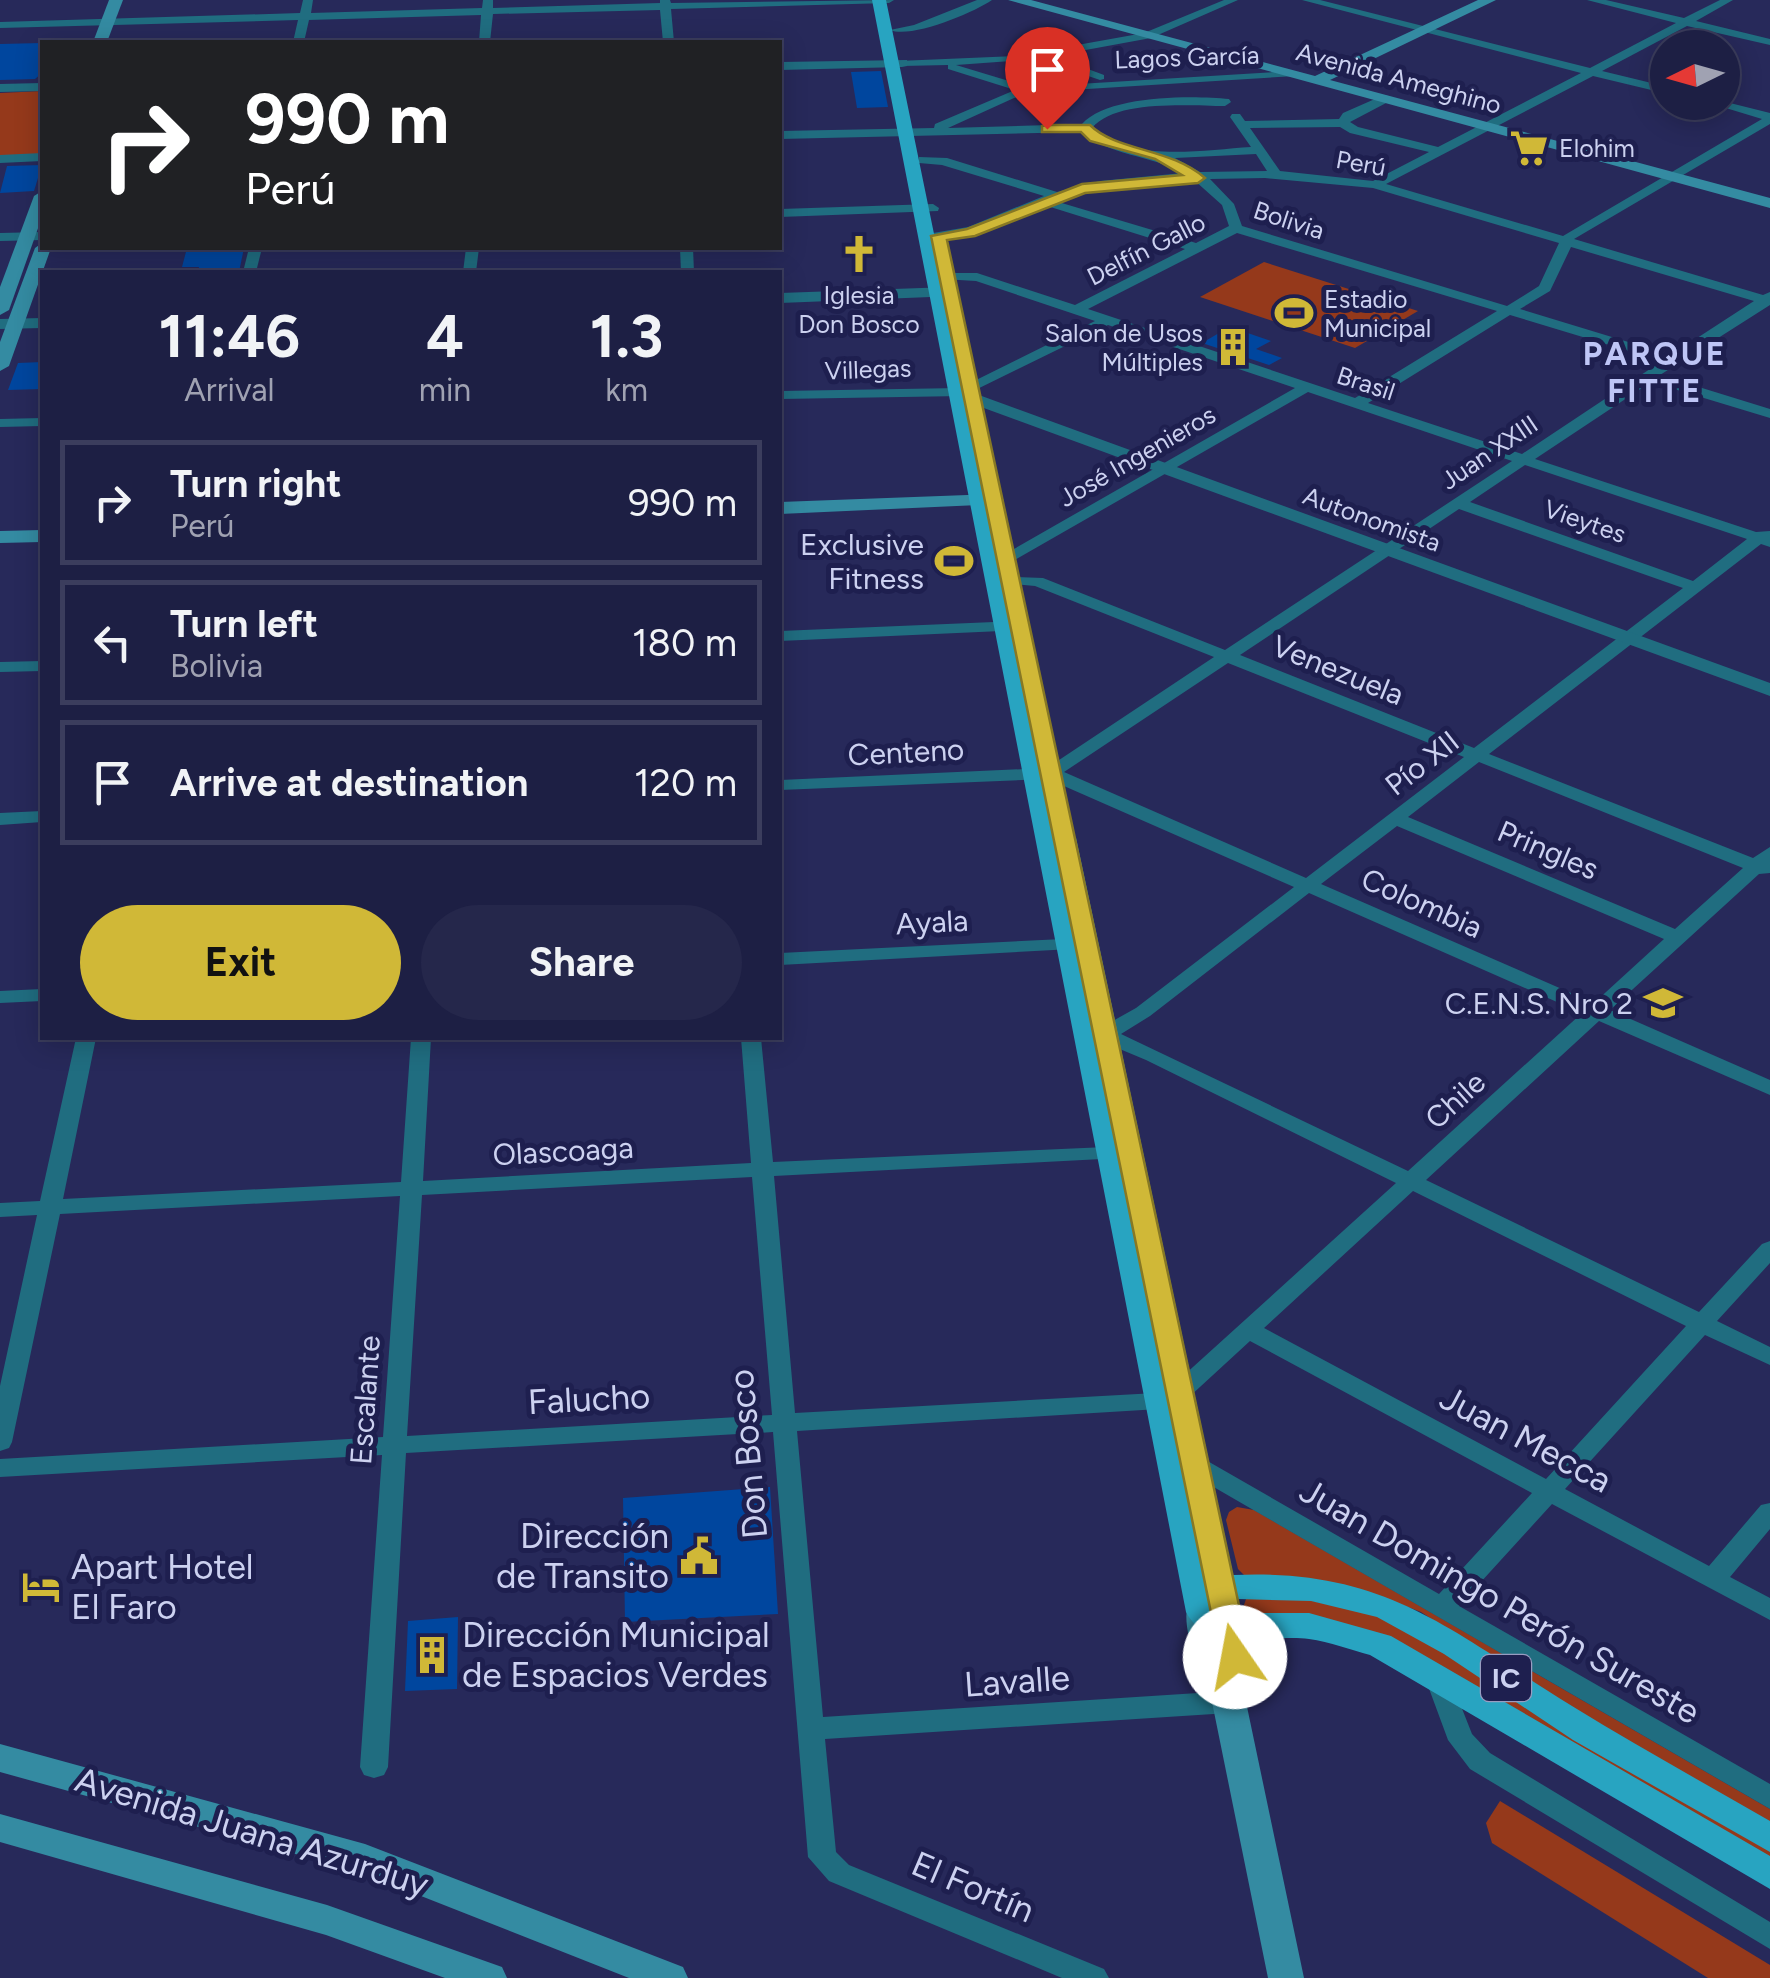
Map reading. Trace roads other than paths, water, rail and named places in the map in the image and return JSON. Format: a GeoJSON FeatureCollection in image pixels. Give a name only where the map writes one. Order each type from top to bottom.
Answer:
{"type":"FeatureCollection","features":[{"type":"Feature","properties":{"kind":"main road"},"geometry":{"type":"LineString","coordinates":[[101,40],[116,0]]}},
{"type":"Feature","properties":{"kind":"main road"},"geometry":{"type":"LineString","coordinates":[[118,40],[132,0]]}},
{"type":"Feature","properties":{"kind":"main road"},"geometry":{"type":"LineString","coordinates":[[879,0],[917,126],[929,220]]}},
{"type":"Feature","properties":{"kind":"main road"},"geometry":{"type":"LineString","coordinates":[[889,0],[889,26]]}},
{"type":"Feature","properties":{"kind":"main road","name":"Avenida Ameghino"},"geometry":{"type":"LineString","coordinates":[[1015,0],[1770,203]]}},
{"type":"Feature","properties":{"kind":"main road"},"geometry":{"type":"LineString","coordinates":[[1420,29],[1473,0]]}},
{"type":"Feature","properties":{"kind":"main road"},"geometry":{"type":"LineString","coordinates":[[1304,78],[1489,0]]}},
{"type":"Feature","properties":{"kind":"main road"},"geometry":{"type":"LineString","coordinates":[[917,126],[929,220],[1170,1397],[1217,1608],[1236,1662],[1229,1702],[1286,1978]]}},
{"type":"Feature","properties":{"kind":"main road"},"geometry":{"type":"LineString","coordinates":[[0,310],[35,236],[40,207]]}},
{"type":"Feature","properties":{"kind":"main road"},"geometry":{"type":"LineString","coordinates":[[0,366],[8,324],[42,250]]}},
{"type":"Feature","properties":{"kind":"main road"},"geometry":{"type":"LineString","coordinates":[[782,508],[986,500]]}},
{"type":"Feature","properties":{"kind":"main road"},"geometry":{"type":"LineString","coordinates":[[0,537],[40,536]]}},
{"type":"Feature","properties":{"kind":"main road"},"geometry":{"type":"LineString","coordinates":[[1170,1397],[1195,1465],[1217,1608]]}},
{"type":"Feature","properties":{"kind":"main road","name":"IC"},"geometry":{"type":"LineString","coordinates":[[1217,1608],[1315,1589],[1360,1598],[1406,1615],[1438,1631],[1558,1714],[1770,1838]]}},
{"type":"Feature","properties":{"kind":"main road","name":"IC"},"geometry":{"type":"LineString","coordinates":[[1217,1608],[1341,1632],[1380,1645],[1770,1874]]}},
{"type":"Feature","properties":{"kind":"main road","name":"Avenida Juana Azurduy"},"geometry":{"type":"LineString","coordinates":[[0,1758],[364,1859],[670,1978]]}},
{"type":"Feature","properties":{"kind":"main road","name":"Avenida Juana Azurduy"},"geometry":{"type":"LineString","coordinates":[[0,1828],[327,1920],[489,1978]]}},
{"type":"Feature","properties":{"kind":"street"},"geometry":{"type":"LineString","coordinates":[[299,40],[308,0]]}},
{"type":"Feature","properties":{"kind":"street"},"geometry":{"type":"LineString","coordinates":[[0,24],[304,16],[488,6],[889,0]]}},
{"type":"Feature","properties":{"kind":"street"},"geometry":{"type":"LineString","coordinates":[[889,26],[914,29],[988,0]]}},
{"type":"Feature","properties":{"kind":"street"},"geometry":{"type":"LineString","coordinates":[[782,66],[1039,55],[1147,36],[1233,0]]}},
{"type":"Feature","properties":{"kind":"street"},"geometry":{"type":"LineString","coordinates":[[1307,0],[1650,87]]}},
{"type":"Feature","properties":{"kind":"street"},"geometry":{"type":"LineString","coordinates":[[1592,0],[1770,42]]}},
{"type":"Feature","properties":{"kind":"street"},"geometry":{"type":"LineString","coordinates":[[1375,186],[1728,0]]}},
{"type":"Feature","properties":{"kind":"street"},"geometry":{"type":"LineString","coordinates":[[665,3],[669,40]]}},
{"type":"Feature","properties":{"kind":"street"},"geometry":{"type":"LineString","coordinates":[[485,40],[488,6]]}},
{"type":"Feature","properties":{"kind":"street"},"geometry":{"type":"LineString","coordinates":[[1039,55],[1073,70],[1127,82],[1143,106]]}},
{"type":"Feature","properties":{"kind":"street"},"geometry":{"type":"LineString","coordinates":[[934,62],[1026,90]]}},
{"type":"Feature","properties":{"kind":"street","name":"Lagos García"},"geometry":{"type":"LineString","coordinates":[[917,126],[953,120],[1073,70]]}},
{"type":"Feature","properties":{"kind":"street","name":"Lagos García"},"geometry":{"type":"LineString","coordinates":[[1026,90],[1127,82],[1304,78]]}},
{"type":"Feature","properties":{"kind":"street"},"geometry":{"type":"LineString","coordinates":[[1208,79],[1278,177]]}},
{"type":"Feature","properties":{"kind":"street"},"geometry":{"type":"LineString","coordinates":[[0,88],[40,87]]}},
{"type":"Feature","properties":{"kind":"street"},"geometry":{"type":"LineString","coordinates":[[1342,123],[1345,117],[1384,100]]}},
{"type":"Feature","properties":{"kind":"street"},"geometry":{"type":"LineString","coordinates":[[1085,128],[1099,114],[1143,106],[1225,102]]}},
{"type":"Feature","properties":{"kind":"street"},"geometry":{"type":"LineString","coordinates":[[1740,110],[1770,118]]}},
{"type":"Feature","properties":{"kind":"street"},"geometry":{"type":"LineString","coordinates":[[1356,404],[1545,288],[1570,237],[1770,118]]}},
{"type":"Feature","properties":{"kind":"street"},"geometry":{"type":"LineString","coordinates":[[782,135],[953,120]]}},
{"type":"Feature","properties":{"kind":"street"},"geometry":{"type":"LineString","coordinates":[[1241,125],[1342,123],[1354,130],[1440,151]]}},
{"type":"Feature","properties":{"kind":"street","name":"Bolivia"},"geometry":{"type":"LineString","coordinates":[[917,126],[1085,128],[1102,141],[1165,159],[1198,178],[1226,202],[1236,228],[1672,360]]}},
{"type":"Feature","properties":{"kind":"street"},"geometry":{"type":"LineString","coordinates":[[1165,159],[1171,155],[1260,150]]}},
{"type":"Feature","properties":{"kind":"street"},"geometry":{"type":"LineString","coordinates":[[0,159],[40,158]]}},
{"type":"Feature","properties":{"kind":"street"},"geometry":{"type":"LineString","coordinates":[[922,160],[943,160],[1197,248]]}},
{"type":"Feature","properties":{"kind":"street","name":"Perú"},"geometry":{"type":"LineString","coordinates":[[782,213],[929,220],[970,233],[1050,198],[1114,184],[1278,177],[1375,186],[1768,299]]}},
{"type":"Feature","properties":{"kind":"street","name":"Delfín Gallo"},"geometry":{"type":"LineString","coordinates":[[1076,310],[1236,228]]}},
{"type":"Feature","properties":{"kind":"street"},"geometry":{"type":"LineString","coordinates":[[0,237],[35,236]]}},
{"type":"Feature","properties":{"kind":"street","name":"Brasil"},"geometry":{"type":"LineString","coordinates":[[945,287],[975,277],[1766,537]]}},
{"type":"Feature","properties":{"kind":"street"},"geometry":{"type":"LineString","coordinates":[[782,298],[945,287]]}},
{"type":"Feature","properties":{"kind":"street","name":"Juan XXIII"},"geometry":{"type":"LineString","coordinates":[[1042,773],[1227,656],[1768,299]]}},
{"type":"Feature","properties":{"kind":"street","name":"Delfín Gallo"},"geometry":{"type":"LineString","coordinates":[[967,393],[1106,320]]}},
{"type":"Feature","properties":{"kind":"street"},"geometry":{"type":"LineString","coordinates":[[8,324],[40,323]]}},
{"type":"Feature","properties":{"kind":"street"},"geometry":{"type":"LineString","coordinates":[[1648,376],[1770,414]]}},
{"type":"Feature","properties":{"kind":"street","name":"José Ingenieros"},"geometry":{"type":"LineString","coordinates":[[1001,571],[1307,387]]}},
{"type":"Feature","properties":{"kind":"street","name":"Villegas"},"geometry":{"type":"LineString","coordinates":[[782,395],[944,389],[967,393]]}},
{"type":"Feature","properties":{"kind":"street","name":"Autonomista"},"geometry":{"type":"LineString","coordinates":[[967,393],[1164,470],[1770,690]]}},
{"type":"Feature","properties":{"kind":"street"},"geometry":{"type":"LineString","coordinates":[[0,423],[40,422]]}},
{"type":"Feature","properties":{"kind":"street","name":"Vieytes"},"geometry":{"type":"LineString","coordinates":[[1457,503],[1696,587]]}},
{"type":"Feature","properties":{"kind":"street","name":"Pío XII"},"geometry":{"type":"LineString","coordinates":[[1096,1036],[1143,1012],[1766,537]]}},
{"type":"Feature","properties":{"kind":"street","name":"Venezuela"},"geometry":{"type":"LineString","coordinates":[[1001,571],[1037,580],[1477,755],[1765,863]]}},
{"type":"Feature","properties":{"kind":"street"},"geometry":{"type":"LineString","coordinates":[[782,636],[1012,627]]}},
{"type":"Feature","properties":{"kind":"street"},"geometry":{"type":"LineString","coordinates":[[0,667],[40,666]]}},
{"type":"Feature","properties":{"kind":"street","name":"Centeno"},"geometry":{"type":"LineString","coordinates":[[782,784],[1042,773]]}},
{"type":"Feature","properties":{"kind":"street","name":"Colombia"},"geometry":{"type":"LineString","coordinates":[[1042,773],[1770,1088]]}},
{"type":"Feature","properties":{"kind":"street"},"geometry":{"type":"LineString","coordinates":[[0,819],[40,817]]}},
{"type":"Feature","properties":{"kind":"street","name":"Pringles"},"geometry":{"type":"LineString","coordinates":[[1395,818],[1678,937]]}},
{"type":"Feature","properties":{"kind":"street","name":"Chile"},"geometry":{"type":"LineString","coordinates":[[1170,1397],[1678,937],[1765,863]]}},
{"type":"Feature","properties":{"kind":"street","name":"Ayala"},"geometry":{"type":"LineString","coordinates":[[782,959],[1077,945]]}},
{"type":"Feature","properties":{"kind":"street"},"geometry":{"type":"LineString","coordinates":[[0,998],[40,995]]}},
{"type":"Feature","properties":{"kind":"street"},"geometry":{"type":"LineString","coordinates":[[1096,1036],[1153,1054],[1770,1357]]}},
{"type":"Feature","properties":{"kind":"street"},"geometry":{"type":"LineString","coordinates":[[0,1442],[86,1040]]}},
{"type":"Feature","properties":{"kind":"street","name":"Escalante"},"geometry":{"type":"LineString","coordinates":[[374,1766],[421,1040]]}},
{"type":"Feature","properties":{"kind":"street","name":"Don Bosco"},"geometry":{"type":"LineString","coordinates":[[751,1040],[818,1844],[825,1862]]}},
{"type":"Feature","properties":{"kind":"street","name":"Olascoaga"},"geometry":{"type":"LineString","coordinates":[[0,1210],[1119,1151]]}},
{"type":"Feature","properties":{"kind":"street"},"geometry":{"type":"LineString","coordinates":[[1442,1608],[1770,1249]]}},
{"type":"Feature","properties":{"kind":"street","name":"Juan Mecca"},"geometry":{"type":"LineString","coordinates":[[1248,1330],[1770,1610]]}},
{"type":"Feature","properties":{"kind":"street","name":"Falucho"},"geometry":{"type":"LineString","coordinates":[[0,1468],[1170,1397]]}},
{"type":"Feature","properties":{"kind":"street","name":"Juan Domingo Perón Sureste"},"geometry":{"type":"LineString","coordinates":[[1195,1465],[1770,1798]]}},
{"type":"Feature","properties":{"kind":"street"},"geometry":{"type":"LineString","coordinates":[[1713,1579],[1770,1512]]}},
{"type":"Feature","properties":{"kind":"street"},"geometry":{"type":"LineString","coordinates":[[1437,1676],[1459,1736],[1475,1757],[1770,1937]]}},
{"type":"Feature","properties":{"kind":"street","name":"Lavalle"},"geometry":{"type":"LineString","coordinates":[[809,1730],[1229,1702]]}},
{"type":"Feature","properties":{"kind":"street","name":"El Fortín"},"geometry":{"type":"LineString","coordinates":[[825,1862],[839,1873],[1094,1978]]}},
{"type":"Feature","properties":{"kind":"place","name":"Elohim"},"geometry":{"type":"Point","coordinates":[1529,148]}},
{"type":"Feature","properties":{"kind":"place","name":"Iglesia Don Bosco"},"geometry":{"type":"Point","coordinates":[859,254]}},
{"type":"Feature","properties":{"kind":"place","name":"Estadio Municipal"},"geometry":{"type":"Point","coordinates":[1294,313]}},
{"type":"Feature","properties":{"kind":"place","name":"Salon de Usos Múltiples"},"geometry":{"type":"Point","coordinates":[1233,347]}},
{"type":"Feature","properties":{"kind":"place","name":"Exclusive Fitness"},"geometry":{"type":"Point","coordinates":[954,561]}},
{"type":"Feature","properties":{"kind":"place","name":"C.E.N.S. Nro 2"},"geometry":{"type":"Point","coordinates":[1663,1003]}},
{"type":"Feature","properties":{"kind":"place","name":"Dirección de Transito"},"geometry":{"type":"Point","coordinates":[699,1556]}},
{"type":"Feature","properties":{"kind":"place","name":"Apart Hotel El Faro"},"geometry":{"type":"Point","coordinates":[41,1587]}},
{"type":"Feature","properties":{"kind":"place","name":"Dirección Municipal de Espacios Verdes"},"geometry":{"type":"Point","coordinates":[432,1655]}},
{"type":"Feature","properties":{"kind":"district","name":"PARQUE FITTE"},"geometry":{"type":"Point","coordinates":[1655,372]}}]}
